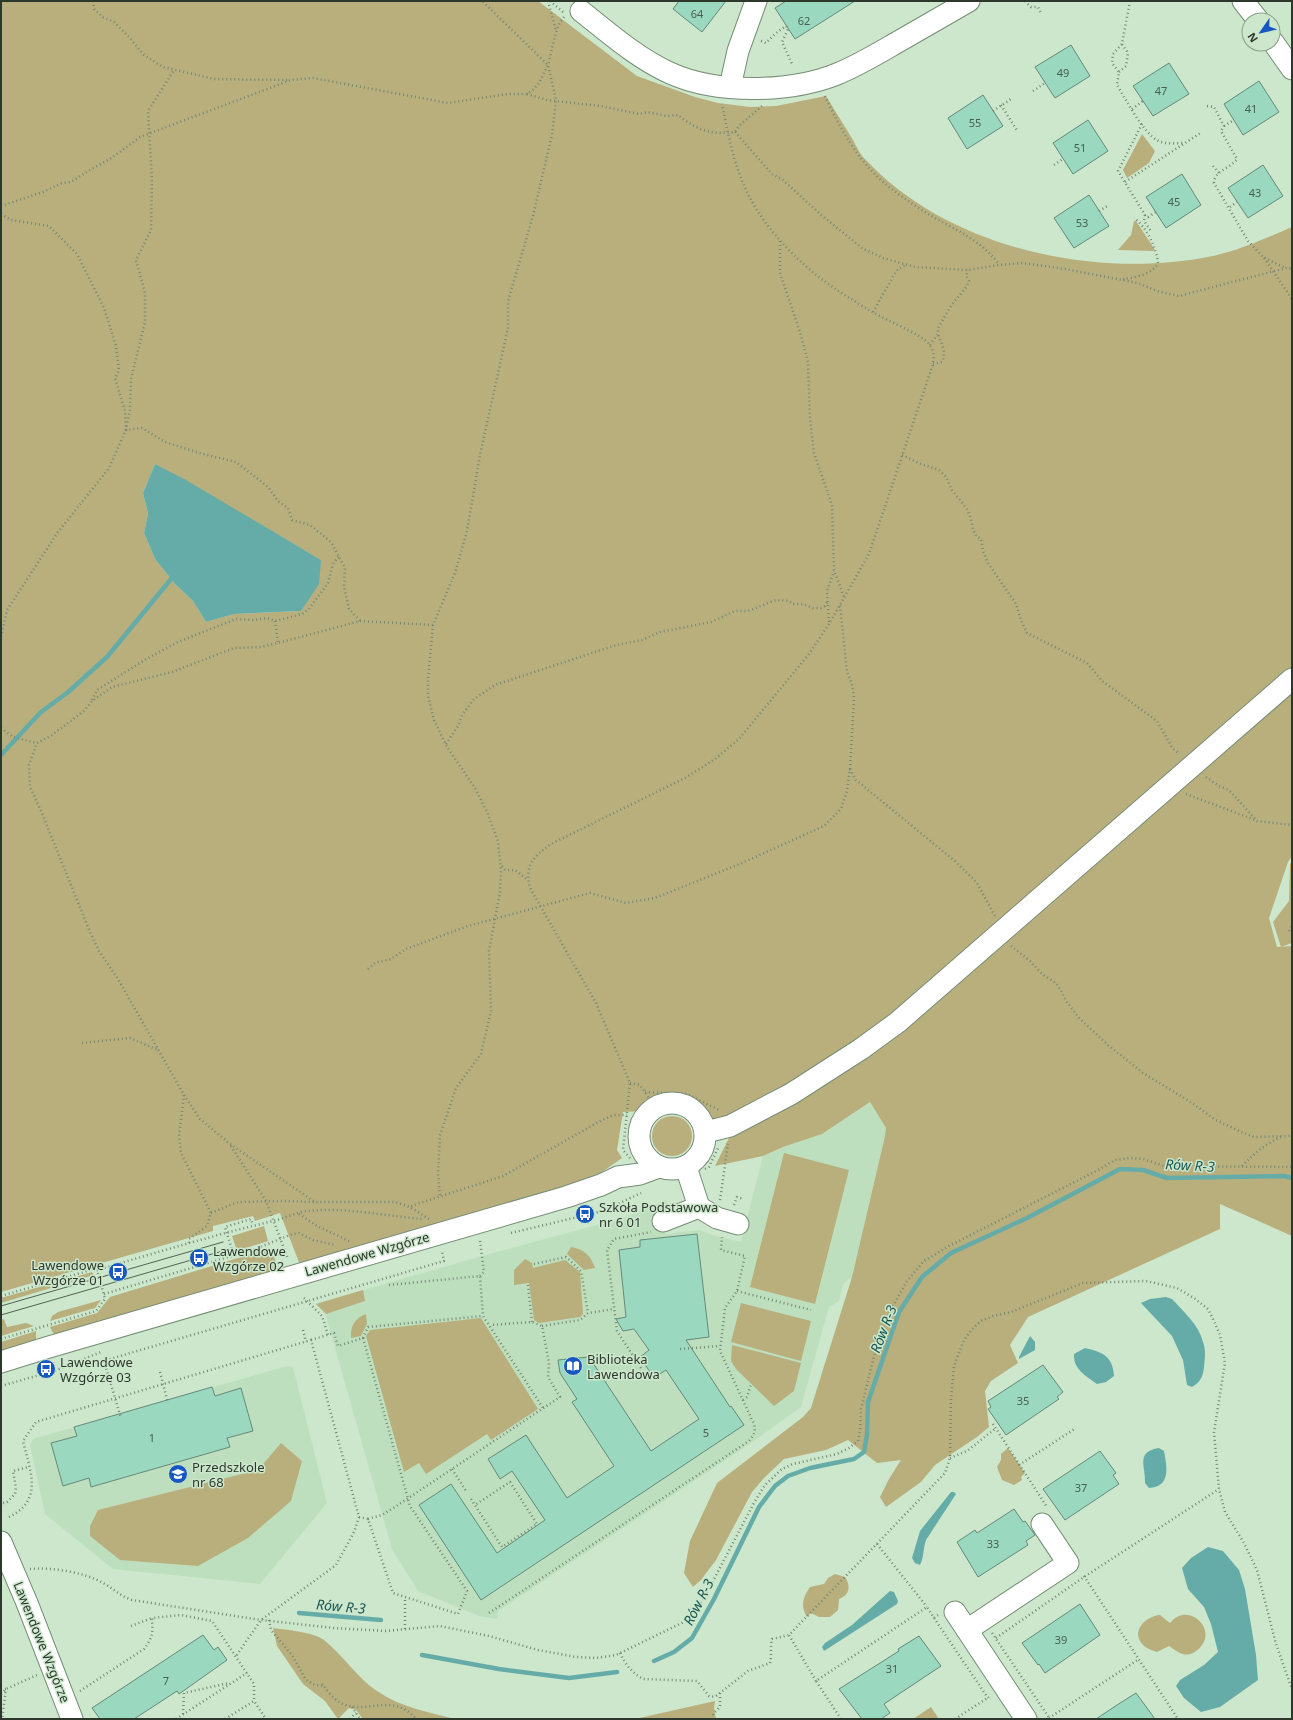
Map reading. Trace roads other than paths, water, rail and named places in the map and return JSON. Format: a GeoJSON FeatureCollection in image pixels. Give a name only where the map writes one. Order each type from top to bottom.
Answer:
{"type":"FeatureCollection","features":[{"type":"Feature","properties":{"kind":"street"},"geometry":{"type":"LineString","coordinates":[[726,94],[738,52],[756,1]]}},
{"type":"Feature","properties":{"kind":"street"},"geometry":{"type":"LineString","coordinates":[[574,12],[634,52],[670,73],[698,82],[726,94],[799,84],[836,75],[866,60],[969,1]]}},
{"type":"Feature","properties":{"kind":"street"},"geometry":{"type":"LineString","coordinates":[[1244,1],[1252,12]]}},
{"type":"Feature","properties":{"kind":"street"},"geometry":{"type":"LineString","coordinates":[[1280,52],[1292,70]]}},
{"type":"Feature","properties":{"kind":"street"},"geometry":{"type":"LineString","coordinates":[[706,1132],[730,1126],[791,1094],[861,1049],[898,1022],[1292,679]]}},
{"type":"Feature","properties":{"kind":"street"},"geometry":{"type":"LineString","coordinates":[[659,1167],[649,1160],[636,1155],[640,1126],[646,1115],[650,1099],[666,1103],[677,1102],[687,1106],[696,1112],[703,1121],[706,1132],[705,1143],[702,1153],[694,1161],[699,1207]]}},
{"type":"Feature","properties":{"kind":"street","name":"Lawendowe Wzgórze"},"geometry":{"type":"LineString","coordinates":[[618,1177],[636,1155]]}},
{"type":"Feature","properties":{"kind":"street","name":"Lawendowe Wzgórze"},"geometry":{"type":"LineString","coordinates":[[1,1362],[48,1347],[566,1197],[600,1186],[618,1177],[640,1174],[659,1167],[672,1170],[694,1169]]}},
{"type":"Feature","properties":{"kind":"street"},"geometry":{"type":"LineString","coordinates":[[660,1226],[699,1207]]}},
{"type":"Feature","properties":{"kind":"street"},"geometry":{"type":"LineString","coordinates":[[699,1207],[717,1218],[728,1228]]}},
{"type":"Feature","properties":{"kind":"street"},"geometry":{"type":"LineString","coordinates":[[967,1630],[1068,1563],[1046,1517]]}},
{"type":"Feature","properties":{"kind":"street","name":"Lawendowe Wzgórze"},"geometry":{"type":"LineString","coordinates":[[1,1542],[27,1603],[72,1719]]}},
{"type":"Feature","properties":{"kind":"street"},"geometry":{"type":"LineString","coordinates":[[955,1612],[967,1630],[996,1692],[1026,1719]]}},
{"type":"Feature","properties":{"kind":"water"},"geometry":{"type":"Polygon","coordinates":[[[155,464],[186,480],[321,560],[319,584],[301,611],[234,614],[206,622],[193,601],[175,584],[155,559],[144,533],[148,514],[143,493],[155,464]]]}},
{"type":"Feature","properties":{"kind":"water"},"geometry":{"type":"Polygon","coordinates":[[[1166,1297],[1172,1299],[1190,1319],[1198,1330],[1204,1345],[1205,1357],[1203,1373],[1199,1381],[1192,1387],[1187,1385],[1183,1360],[1172,1336],[1141,1303],[1150,1299],[1166,1297]]]}},
{"type":"Feature","properties":{"kind":"water"},"geometry":{"type":"Polygon","coordinates":[[[1030,1336],[1035,1342],[1035,1350],[1019,1359],[1019,1357],[1030,1336]]]}},
{"type":"Feature","properties":{"kind":"water"},"geometry":{"type":"Polygon","coordinates":[[[1085,1348],[1097,1351],[1106,1356],[1109,1359],[1113,1369],[1114,1376],[1106,1382],[1097,1384],[1081,1372],[1074,1359],[1074,1354],[1085,1348]]]}},
{"type":"Feature","properties":{"kind":"water"},"geometry":{"type":"Polygon","coordinates":[[[1159,1448],[1164,1451],[1166,1475],[1161,1484],[1156,1487],[1149,1488],[1145,1483],[1144,1456],[1152,1450],[1159,1448]]]}},
{"type":"Feature","properties":{"kind":"water"},"geometry":{"type":"Polygon","coordinates":[[[951,1492],[956,1494],[926,1540],[920,1565],[915,1563],[912,1558],[920,1531],[951,1492]]]}},
{"type":"Feature","properties":{"kind":"water"},"geometry":{"type":"Polygon","coordinates":[[[1208,1547],[1223,1551],[1239,1570],[1245,1589],[1256,1655],[1258,1680],[1220,1707],[1201,1712],[1184,1698],[1176,1686],[1180,1680],[1204,1665],[1218,1652],[1211,1624],[1204,1607],[1188,1589],[1182,1568],[1191,1558],[1208,1547]]]}},
{"type":"Feature","properties":{"kind":"water"},"geometry":{"type":"Polygon","coordinates":[[[890,1591],[894,1592],[898,1601],[897,1604],[824,1651],[822,1647],[825,1643],[852,1625],[890,1591]]]}},
{"type":"Feature","properties":{"kind":"waterway"},"geometry":{"type":"LineString","coordinates":[[1,755],[41,712],[67,693],[107,657],[171,579]]}},
{"type":"Feature","properties":{"kind":"waterway","name":"Rów R-3"},"geometry":{"type":"LineString","coordinates":[[654,1661],[674,1652],[692,1638],[714,1599],[759,1507],[775,1486],[788,1476],[810,1468],[854,1459],[864,1452],[867,1435],[868,1402],[899,1312],[922,1277],[951,1253],[1027,1218],[1120,1169],[1143,1170],[1167,1178],[1284,1176],[1292,1178]]}},
{"type":"Feature","properties":{"kind":"waterway","name":"Rów R-3"},"geometry":{"type":"LineString","coordinates":[[299,1613],[381,1620]]}},
{"type":"Feature","properties":{"kind":"waterway","name":"Rów R-3"},"geometry":{"type":"LineString","coordinates":[[422,1655],[499,1669],[569,1678],[617,1672]]}},
{"type":"Feature","properties":{"kind":"tram line"},"geometry":{"type":"LineString","coordinates":[[1,1306],[223,1242]]}},
{"type":"Feature","properties":{"kind":"tram line"},"geometry":{"type":"LineString","coordinates":[[1,1315],[226,1250]]}},
{"type":"Feature","properties":{"kind":"place","name":"Szkoła Podstawowa nr 6 01"},"geometry":{"type":"Point","coordinates":[585,1214]}},
{"type":"Feature","properties":{"kind":"place","name":"Lawendowe Wzgórze 02"},"geometry":{"type":"Point","coordinates":[199,1258]}},
{"type":"Feature","properties":{"kind":"place","name":"Lawendowe Wzgórze 01"},"geometry":{"type":"Point","coordinates":[118,1272]}},
{"type":"Feature","properties":{"kind":"place","name":"Biblioteka Lawendowa"},"geometry":{"type":"Point","coordinates":[573,1366]}},
{"type":"Feature","properties":{"kind":"place","name":"Lawendowe Wzgórze 03"},"geometry":{"type":"Point","coordinates":[46,1369]}},
{"type":"Feature","properties":{"kind":"place","name":"Przedszkole nr 68"},"geometry":{"type":"Point","coordinates":[178,1474]}}]}
